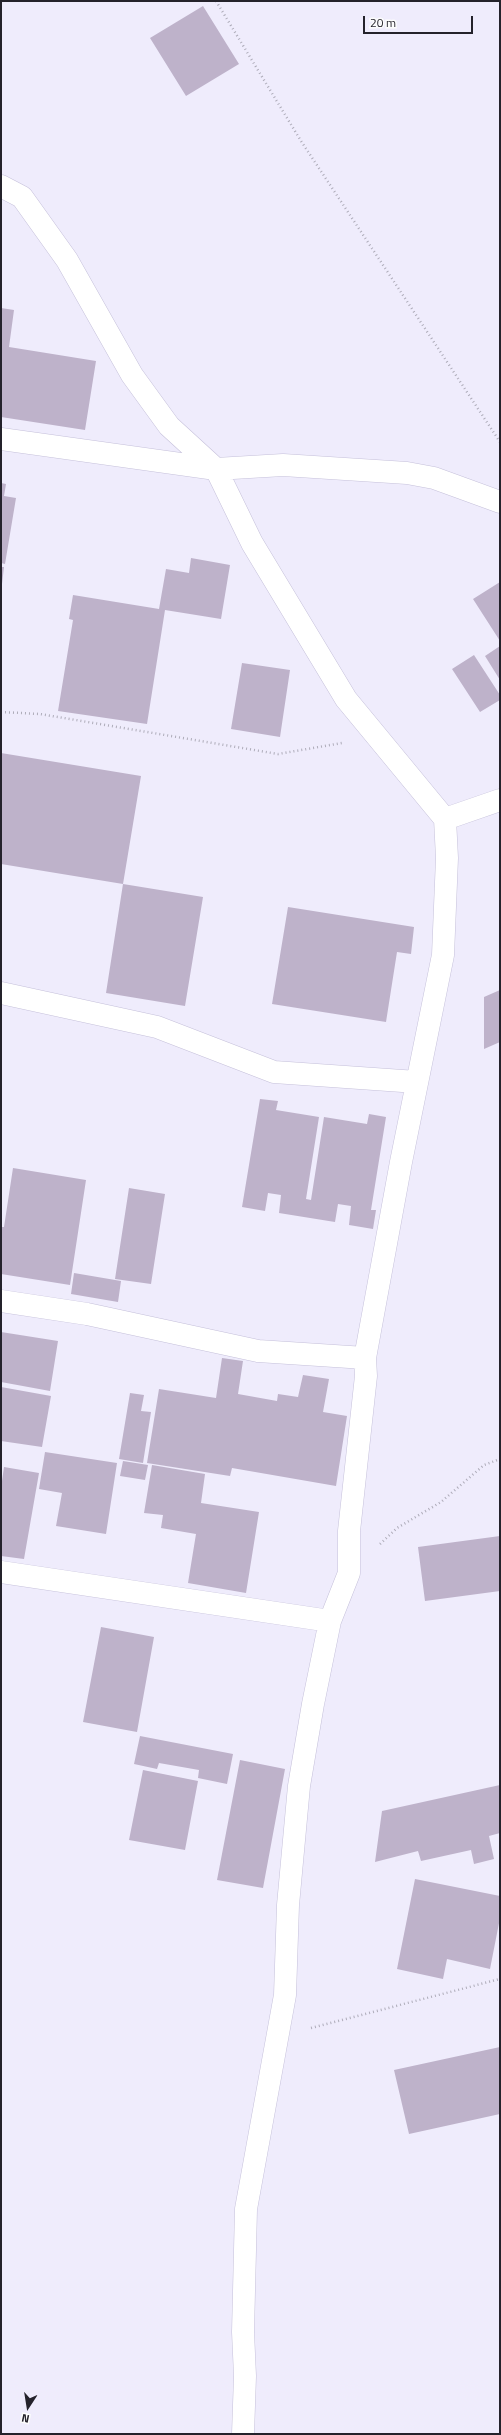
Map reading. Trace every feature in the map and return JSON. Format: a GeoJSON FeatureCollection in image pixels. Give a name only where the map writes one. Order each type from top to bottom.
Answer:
{"type":"FeatureCollection","features":[{"type":"Feature","properties":{"kind":"street"},"geometry":{"type":"LineString","coordinates":[[1,186],[22,197],[67,260],[132,375],[169,426],[216,469],[252,543],[290,603],[346,700],[445,820],[447,858],[443,955],[365,1358],[366,1376],[349,1531],[349,1573],[330,1621],[313,1704],[299,1786],[288,1905],[285,1995],[246,2209],[243,2332],[245,2376],[243,2434]]}},
{"type":"Feature","properties":{"kind":"street"},"geometry":{"type":"LineString","coordinates":[[1,438],[216,469],[283,465],[407,473],[434,478],[500,502]]}},
{"type":"Feature","properties":{"kind":"street"},"geometry":{"type":"LineString","coordinates":[[445,820],[500,800]]}},
{"type":"Feature","properties":{"kind":"street"},"geometry":{"type":"LineString","coordinates":[[1,993],[157,1027],[274,1072],[418,1082]]}},
{"type":"Feature","properties":{"kind":"street"},"geometry":{"type":"LineString","coordinates":[[1,1301],[87,1314],[258,1351],[365,1358]]}},
{"type":"Feature","properties":{"kind":"street"},"geometry":{"type":"LineString","coordinates":[[1,1572],[330,1621]]}},
{"type":"Feature","properties":{"kind":"path"},"geometry":{"type":"LineString","coordinates":[[216,1],[301,141],[500,442]]}},
{"type":"Feature","properties":{"kind":"path"},"geometry":{"type":"LineString","coordinates":[[1,712],[40,714],[278,754],[376,737]]}},
{"type":"Feature","properties":{"kind":"path"},"geometry":{"type":"LineString","coordinates":[[349,1573],[397,1528],[441,1502],[484,1466],[500,1459]]}},
{"type":"Feature","properties":{"kind":"path"},"geometry":{"type":"LineString","coordinates":[[277,2036],[500,1979]]}},
{"type":"Feature","properties":{"kind":"building"},"geometry":{"type":"Polygon","coordinates":[[[203,6],[239,64],[186,96],[150,38],[203,6]]]}},
{"type":"Feature","properties":{"kind":"building"},"geometry":{"type":"Polygon","coordinates":[[[1,308],[14,310],[9,347],[96,361],[85,430],[1,417],[1,308]]]}},
{"type":"Feature","properties":{"kind":"building"},"geometry":{"type":"Polygon","coordinates":[[[1,483],[6,484],[4,496],[16,498],[5,564],[1,563],[1,483]]]}},
{"type":"Feature","properties":{"kind":"building"},"geometry":{"type":"Polygon","coordinates":[[[191,558],[230,565],[221,619],[165,610],[147,724],[58,711],[73,620],[69,619],[73,595],[159,609],[166,569],[189,573],[191,558]]]}},
{"type":"Feature","properties":{"kind":"building"},"geometry":{"type":"Polygon","coordinates":[[[1,567],[4,567],[2,584],[1,584],[1,567]]]}},
{"type":"Feature","properties":{"kind":"building"},"geometry":{"type":"Polygon","coordinates":[[[500,582],[500,641],[473,599],[500,582]]]}},
{"type":"Feature","properties":{"kind":"building"},"geometry":{"type":"Polygon","coordinates":[[[500,646],[500,680],[485,656],[500,646]]]}},
{"type":"Feature","properties":{"kind":"building"},"geometry":{"type":"Polygon","coordinates":[[[474,655],[500,695],[500,700],[480,712],[452,669],[474,655]]]}},
{"type":"Feature","properties":{"kind":"building"},"geometry":{"type":"Polygon","coordinates":[[[242,663],[290,670],[280,737],[231,729],[242,663]]]}},
{"type":"Feature","properties":{"kind":"building"},"geometry":{"type":"Polygon","coordinates":[[[1,753],[141,776],[123,884],[1,864],[1,753]]]}},
{"type":"Feature","properties":{"kind":"building"},"geometry":{"type":"Polygon","coordinates":[[[123,884],[203,897],[185,1006],[106,993],[123,884]]]}},
{"type":"Feature","properties":{"kind":"building"},"geometry":{"type":"Polygon","coordinates":[[[288,907],[414,927],[411,954],[397,952],[386,1022],[272,1004],[288,907]]]}},
{"type":"Feature","properties":{"kind":"building"},"geometry":{"type":"Polygon","coordinates":[[[500,990],[500,1042],[484,1049],[484,997],[500,990]]]}},
{"type":"Feature","properties":{"kind":"building"},"geometry":{"type":"Polygon","coordinates":[[[260,1099],[278,1101],[276,1110],[319,1117],[306,1199],[311,1200],[324,1117],[367,1124],[369,1114],[386,1117],[371,1210],[376,1210],[373,1229],[349,1225],[351,1206],[338,1204],[335,1222],[279,1213],[281,1195],[268,1193],[265,1211],[242,1207],[260,1099]]]}},
{"type":"Feature","properties":{"kind":"building"},"geometry":{"type":"Polygon","coordinates":[[[13,1168],[86,1180],[70,1285],[1,1274],[1,1227],[4,1227],[13,1168]]]}},
{"type":"Feature","properties":{"kind":"building"},"geometry":{"type":"Polygon","coordinates":[[[129,1188],[165,1194],[151,1284],[115,1279],[129,1188]]]}},
{"type":"Feature","properties":{"kind":"building"},"geometry":{"type":"Polygon","coordinates":[[[74,1273],[121,1281],[118,1302],[71,1294],[74,1273]]]}},
{"type":"Feature","properties":{"kind":"building"},"geometry":{"type":"Polygon","coordinates":[[[1,1332],[58,1341],[50,1391],[1,1382],[1,1332]]]}},
{"type":"Feature","properties":{"kind":"building"},"geometry":{"type":"Polygon","coordinates":[[[222,1358],[243,1361],[238,1394],[277,1401],[278,1394],[298,1397],[303,1375],[329,1379],[323,1412],[347,1416],[336,1486],[232,1468],[230,1476],[147,1463],[159,1389],[216,1398],[222,1358]]]}},
{"type":"Feature","properties":{"kind":"building"},"geometry":{"type":"Polygon","coordinates":[[[1,1387],[51,1396],[42,1447],[1,1441],[1,1387]]]}},
{"type":"Feature","properties":{"kind":"building"},"geometry":{"type":"Polygon","coordinates":[[[130,1393],[144,1395],[141,1411],[151,1412],[143,1463],[119,1459],[130,1393]]]}},
{"type":"Feature","properties":{"kind":"building"},"geometry":{"type":"Polygon","coordinates":[[[45,1452],[117,1463],[106,1534],[56,1526],[62,1493],[39,1489],[45,1452]]]}},
{"type":"Feature","properties":{"kind":"building"},"geometry":{"type":"Polygon","coordinates":[[[123,1461],[148,1465],[145,1480],[120,1476],[123,1461]]]}},
{"type":"Feature","properties":{"kind":"building"},"geometry":{"type":"Polygon","coordinates":[[[152,1465],[205,1474],[201,1503],[259,1512],[246,1593],[188,1583],[196,1534],[161,1528],[163,1515],[144,1513],[152,1465]]]}},
{"type":"Feature","properties":{"kind":"building"},"geometry":{"type":"Polygon","coordinates":[[[4,1467],[39,1473],[24,1559],[1,1556],[1,1488],[4,1467]]]}},
{"type":"Feature","properties":{"kind":"building"},"geometry":{"type":"Polygon","coordinates":[[[500,1536],[500,1591],[425,1601],[418,1547],[500,1536]]]}},
{"type":"Feature","properties":{"kind":"building"},"geometry":{"type":"Polygon","coordinates":[[[101,1627],[154,1637],[137,1732],[83,1722],[101,1627]]]}},
{"type":"Feature","properties":{"kind":"building"},"geometry":{"type":"Polygon","coordinates":[[[140,1736],[233,1754],[227,1784],[198,1778],[199,1770],[159,1763],[157,1769],[134,1764],[140,1736]]]}},
{"type":"Feature","properties":{"kind":"building"},"geometry":{"type":"Polygon","coordinates":[[[240,1760],[285,1769],[263,1888],[217,1880],[240,1760]]]}},
{"type":"Feature","properties":{"kind":"building"},"geometry":{"type":"Polygon","coordinates":[[[143,1770],[198,1781],[185,1850],[129,1840],[143,1770]]]}},
{"type":"Feature","properties":{"kind":"building"},"geometry":{"type":"Polygon","coordinates":[[[500,1785],[500,1833],[489,1836],[494,1859],[474,1864],[471,1850],[421,1861],[418,1851],[375,1862],[382,1811],[500,1785]]]}},
{"type":"Feature","properties":{"kind":"building"},"geometry":{"type":"Polygon","coordinates":[[[415,1879],[500,1896],[500,1918],[490,1969],[447,1959],[443,1979],[397,1969],[415,1879]]]}},
{"type":"Feature","properties":{"kind":"building"},"geometry":{"type":"Polygon","coordinates":[[[500,2047],[500,2114],[409,2134],[394,2070],[500,2047]]]}}]}
